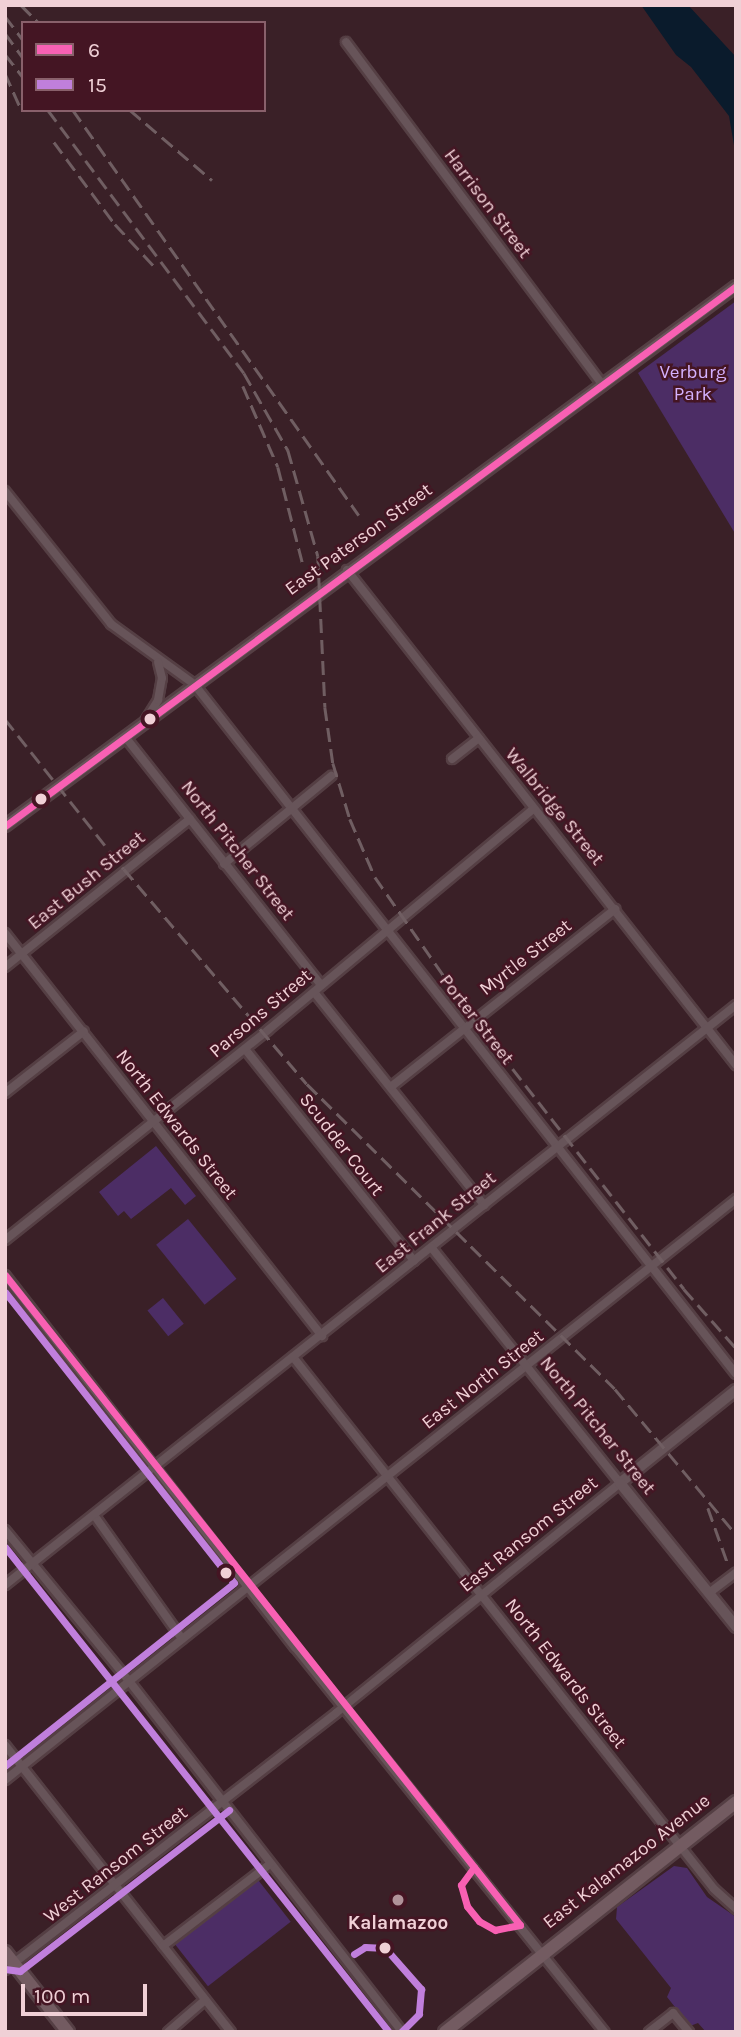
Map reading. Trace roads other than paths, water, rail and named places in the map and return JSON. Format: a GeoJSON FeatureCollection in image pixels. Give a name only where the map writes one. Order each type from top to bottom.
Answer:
{"type":"FeatureCollection","features":[{"type":"Feature","properties":{"kind":"main road","name":"East Kalamazoo Avenue"},"geometry":{"type":"LineString","coordinates":[[445,2032],[736,1802]]}},
{"type":"Feature","properties":{"kind":"main road"},"geometry":{"type":"LineString","coordinates":[[5,1952],[9,1967],[68,2032]]}},
{"type":"Feature","properties":{"kind":"street","name":"Harrison Street"},"geometry":{"type":"LineString","coordinates":[[346,42],[603,385]]}},
{"type":"Feature","properties":{"kind":"street","name":"East Paterson Street"},"geometry":{"type":"LineString","coordinates":[[5,826],[347,570],[736,286]]}},
{"type":"Feature","properties":{"kind":"street"},"geometry":{"type":"LineString","coordinates":[[5,491],[111,624],[158,662],[194,684]]}},
{"type":"Feature","properties":{"kind":"street","name":"Walbridge Street"},"geometry":{"type":"LineString","coordinates":[[347,570],[736,1065]]}},
{"type":"Feature","properties":{"kind":"street"},"geometry":{"type":"LineString","coordinates":[[143,724],[158,700],[162,678],[158,662]]}},
{"type":"Feature","properties":{"kind":"street","name":"Porter Street"},"geometry":{"type":"LineString","coordinates":[[194,684],[385,931],[736,1374]]}},
{"type":"Feature","properties":{"kind":"street","name":"North Pitcher Street"},"geometry":{"type":"LineString","coordinates":[[126,738],[321,985]]}},
{"type":"Feature","properties":{"kind":"street"},"geometry":{"type":"LineString","coordinates":[[452,759],[479,738]]}},
{"type":"Feature","properties":{"kind":"street"},"geometry":{"type":"LineString","coordinates":[[224,864],[331,776]]}},
{"type":"Feature","properties":{"kind":"street","name":"Parsons Street"},"geometry":{"type":"LineString","coordinates":[[5,1240],[245,1049],[534,808]]}},
{"type":"Feature","properties":{"kind":"street","name":"East Bush Street"},"geometry":{"type":"LineString","coordinates":[[5,967],[190,819]]}},
{"type":"Feature","properties":{"kind":"street","name":"Myrtle Street"},"geometry":{"type":"LineString","coordinates":[[392,1086],[615,909]]}},
{"type":"Feature","properties":{"kind":"street","name":"North Edwards Street"},"geometry":{"type":"LineString","coordinates":[[5,933],[322,1336]]}},
{"type":"Feature","properties":{"kind":"street"},"geometry":{"type":"LineString","coordinates":[[314,992],[392,1086],[484,1205]]}},
{"type":"Feature","properties":{"kind":"street","name":"East Frank Street"},"geometry":{"type":"LineString","coordinates":[[5,1585],[322,1336],[736,1004]]}},
{"type":"Feature","properties":{"kind":"street"},"geometry":{"type":"LineString","coordinates":[[5,1093],[84,1031]]}},
{"type":"Feature","properties":{"kind":"street","name":"Scudder Court"},"geometry":{"type":"LineString","coordinates":[[245,1049],[414,1261]]}},
{"type":"Feature","properties":{"kind":"street","name":"East North Street"},"geometry":{"type":"LineString","coordinates":[[5,1780],[736,1199]]}},
{"type":"Feature","properties":{"kind":"street","name":"North Pitcher Street"},"geometry":{"type":"LineString","coordinates":[[431,1247],[736,1627]]}},
{"type":"Feature","properties":{"kind":"street"},"geometry":{"type":"LineString","coordinates":[[5,1275],[605,2032]]}},
{"type":"Feature","properties":{"kind":"street","name":"North Edwards Street"},"geometry":{"type":"LineString","coordinates":[[293,1357],[680,1846],[736,1909]]}},
{"type":"Feature","properties":{"kind":"street","name":"East Ransom Street"},"geometry":{"type":"LineString","coordinates":[[344,1706],[736,1390]]}},
{"type":"Feature","properties":{"kind":"street"},"geometry":{"type":"LineString","coordinates":[[94,1516],[181,1639]]}},
{"type":"Feature","properties":{"kind":"street"},"geometry":{"type":"LineString","coordinates":[[5,1531],[129,1681],[402,2032]]}},
{"type":"Feature","properties":{"kind":"street"},"geometry":{"type":"LineString","coordinates":[[709,1593],[736,1573]]}},
{"type":"Feature","properties":{"kind":"street","name":"West Ransom Street"},"geometry":{"type":"LineString","coordinates":[[9,1967],[344,1706]]}},
{"type":"Feature","properties":{"kind":"street"},"geometry":{"type":"LineString","coordinates":[[5,1745],[231,2032]]}},
{"type":"Feature","properties":{"kind":"street"},"geometry":{"type":"LineString","coordinates":[[163,1946],[270,1864]]}},
{"type":"Feature","properties":{"kind":"street"},"geometry":{"type":"LineString","coordinates":[[168,2032],[205,2000]]}},
{"type":"Feature","properties":{"kind":"street"},"geometry":{"type":"LineString","coordinates":[[649,2032],[673,2013],[688,2032]]}},
{"type":"Feature","properties":{"kind":"water"},"geometry":{"type":"Polygon","coordinates":[[[641,5],[688,5],[736,57],[736,157],[729,116],[691,67],[676,55],[641,5]]]}},
{"type":"Feature","properties":{"kind":"railway"},"geometry":{"type":"LineString","coordinates":[[21,5],[37,21]]}},
{"type":"Feature","properties":{"kind":"railway"},"geometry":{"type":"LineString","coordinates":[[5,16],[21,37]]}},
{"type":"Feature","properties":{"kind":"railway"},"geometry":{"type":"LineString","coordinates":[[5,33],[21,55]]}},
{"type":"Feature","properties":{"kind":"railway"},"geometry":{"type":"LineString","coordinates":[[5,54],[21,74]]}},
{"type":"Feature","properties":{"kind":"railway"},"geometry":{"type":"LineString","coordinates":[[5,73],[20,107]]}},
{"type":"Feature","properties":{"kind":"railway"},"geometry":{"type":"LineString","coordinates":[[49,112],[244,373],[288,450],[318,556],[325,707],[333,763],[350,819],[375,877],[474,1019],[684,1289],[736,1348]]}},
{"type":"Feature","properties":{"kind":"railway"},"geometry":{"type":"LineString","coordinates":[[74,112],[359,515]]}},
{"type":"Feature","properties":{"kind":"railway"},"geometry":{"type":"LineString","coordinates":[[132,112],[212,180]]}},
{"type":"Feature","properties":{"kind":"railway"},"geometry":{"type":"LineString","coordinates":[[54,142],[115,224],[154,266]]}},
{"type":"Feature","properties":{"kind":"railway"},"geometry":{"type":"LineString","coordinates":[[243,386],[278,467],[304,568]]}},
{"type":"Feature","properties":{"kind":"railway"},"geometry":{"type":"LineString","coordinates":[[5,719],[124,869],[307,1084],[615,1389],[736,1534]]}},
{"type":"Feature","properties":{"kind":"railway"},"geometry":{"type":"LineString","coordinates":[[708,1508],[728,1564]]}},
{"type":"Feature","properties":{"kind":"place","name":"Kalamazoo"},"geometry":{"type":"Point","coordinates":[398,1900]}},
{"type":"Feature","properties":{"kind":"park label","name":"Verburg Park"},"geometry":{"type":"Point","coordinates":[693,384]}}]}
